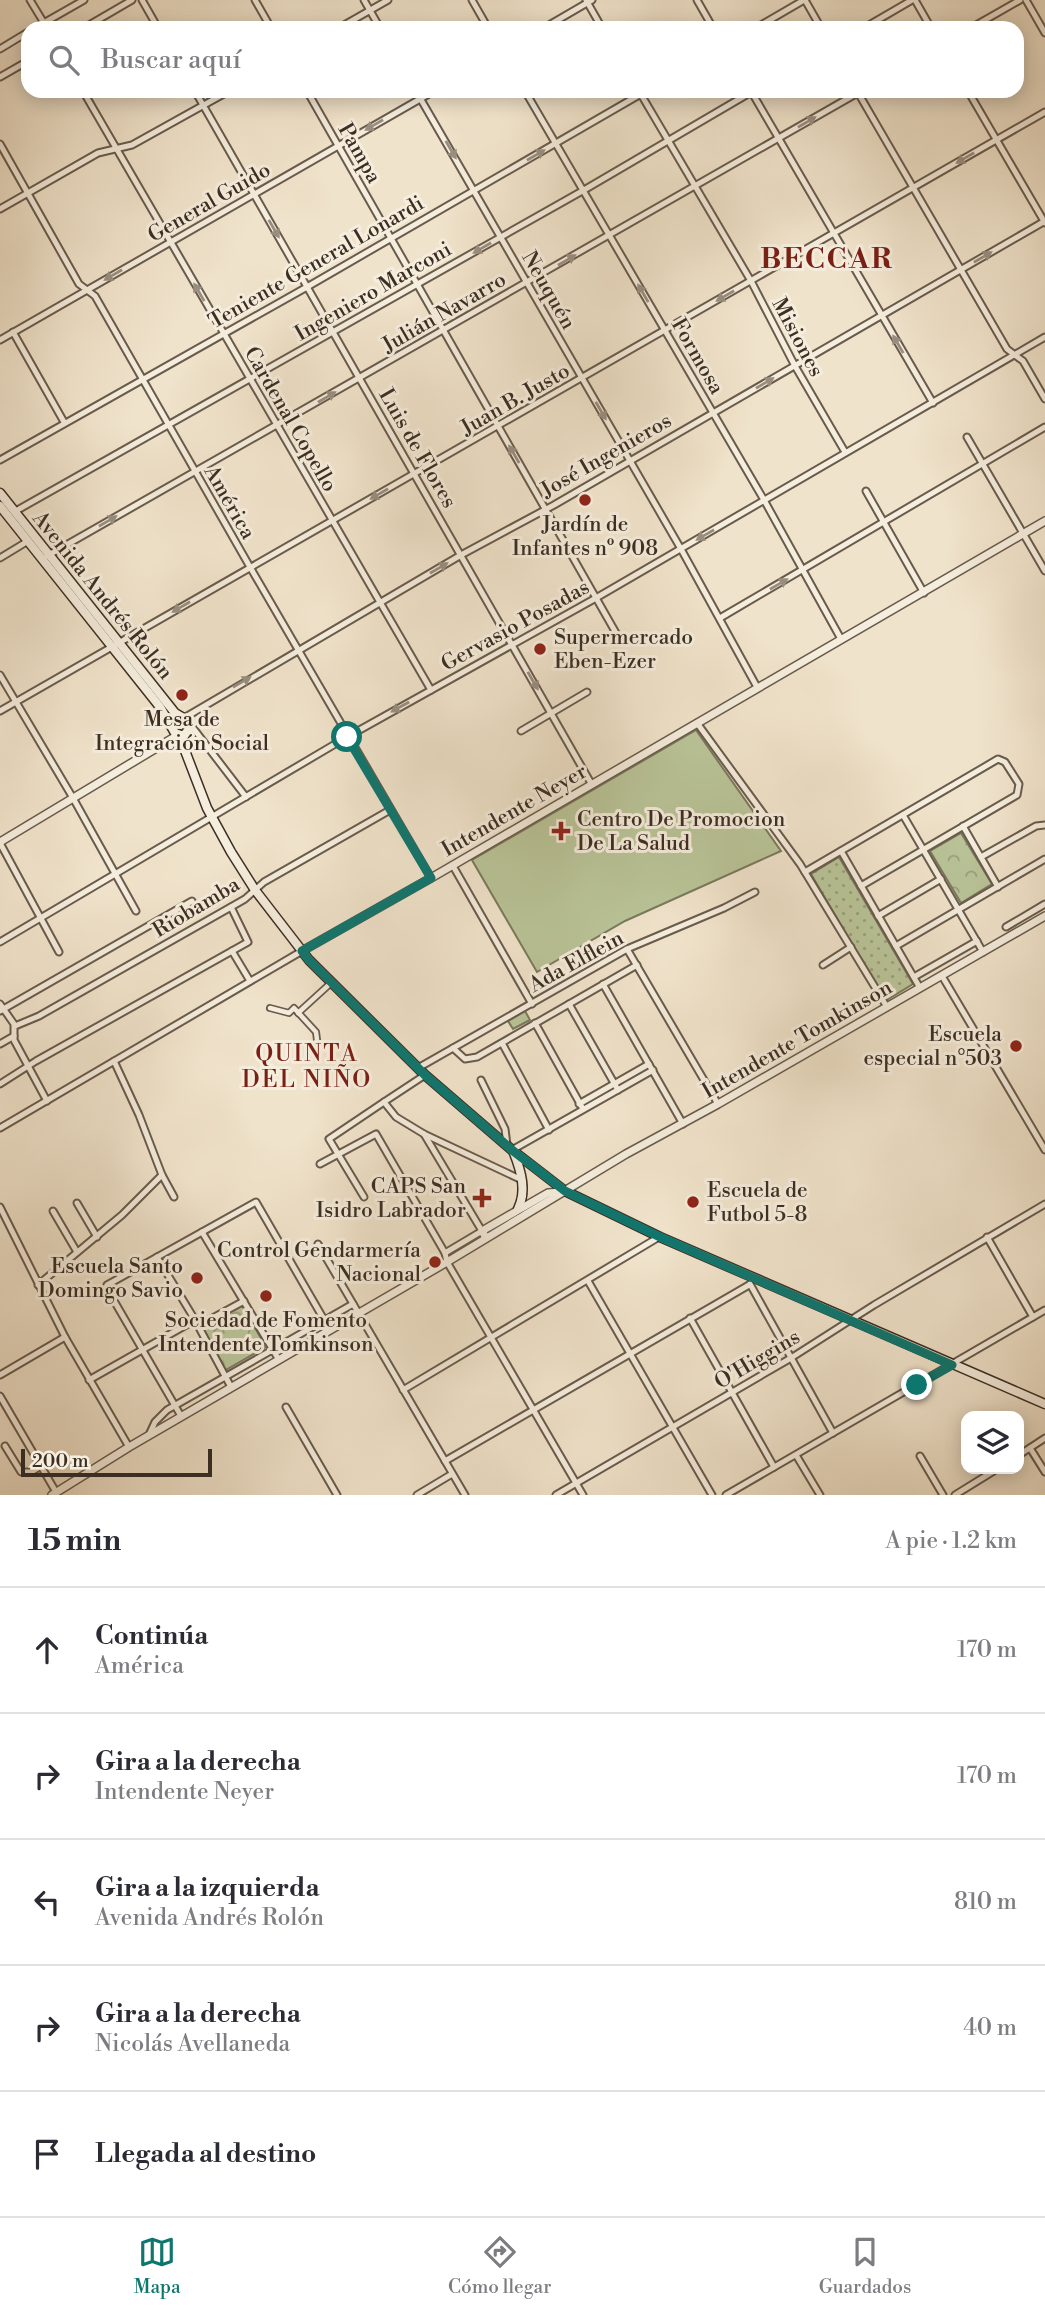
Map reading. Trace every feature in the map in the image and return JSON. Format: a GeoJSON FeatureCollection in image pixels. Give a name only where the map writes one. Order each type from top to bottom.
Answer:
{"type":"FeatureCollection","features":[{"type":"Feature","properties":{"kind":"main road","name":"Avenida Andrés Rolón"},"geometry":{"type":"LineString","coordinates":[[0,493],[28,541],[46,557]]}},
{"type":"Feature","properties":{"kind":"main road","name":"Avenida Andrés Rolón"},"geometry":{"type":"LineString","coordinates":[[0,506],[11,514],[116,645],[180,735]]}},
{"type":"Feature","properties":{"kind":"main road","name":"Avenida Andrés Rolón"},"geometry":{"type":"LineString","coordinates":[[116,645],[185,720]]}},
{"type":"Feature","properties":{"kind":"main road"},"geometry":{"type":"LineString","coordinates":[[172,725],[174,721],[185,720],[188,732],[180,735],[181,745],[212,817],[255,890],[302,951],[421,1072],[565,1191],[752,1282],[852,1320],[1045,1404]]}},
{"type":"Feature","properties":{"kind":"main road"},"geometry":{"type":"LineString","coordinates":[[510,1148],[522,1180],[522,1201],[519,1209]]}},
{"type":"Feature","properties":{"kind":"street"},"geometry":{"type":"LineString","coordinates":[[30,0],[42,21]]}},
{"type":"Feature","properties":{"kind":"street"},"geometry":{"type":"LineString","coordinates":[[52,21],[83,0]]}},
{"type":"Feature","properties":{"kind":"street"},"geometry":{"type":"LineString","coordinates":[[96,21],[132,0]]}},
{"type":"Feature","properties":{"kind":"street"},"geometry":{"type":"LineString","coordinates":[[142,0],[154,21]]}},
{"type":"Feature","properties":{"kind":"street"},"geometry":{"type":"LineString","coordinates":[[255,0],[267,21]]}},
{"type":"Feature","properties":{"kind":"street"},"geometry":{"type":"LineString","coordinates":[[364,0],[376,21]]}},
{"type":"Feature","properties":{"kind":"street"},"geometry":{"type":"LineString","coordinates":[[351,21],[388,0]]}},
{"type":"Feature","properties":{"kind":"street"},"geometry":{"type":"LineString","coordinates":[[472,0],[484,21]]}},
{"type":"Feature","properties":{"kind":"street"},"geometry":{"type":"LineString","coordinates":[[697,0],[709,21]]}},
{"type":"Feature","properties":{"kind":"street"},"geometry":{"type":"LineString","coordinates":[[767,21],[804,0],[817,21]]}},
{"type":"Feature","properties":{"kind":"street"},"geometry":{"type":"LineString","coordinates":[[876,21],[913,0],[926,21]]}},
{"type":"Feature","properties":{"kind":"street"},"geometry":{"type":"LineString","coordinates":[[983,21],[1020,0]]}},
{"type":"Feature","properties":{"kind":"street"},"geometry":{"type":"LineString","coordinates":[[1026,0],[1045,33]]}},
{"type":"Feature","properties":{"kind":"street"},"geometry":{"type":"LineString","coordinates":[[556,21],[589,1],[599,21]]}},
{"type":"Feature","properties":{"kind":"street"},"geometry":{"type":"LineString","coordinates":[[0,49],[21,36]]}},
{"type":"Feature","properties":{"kind":"street"},"geometry":{"type":"LineString","coordinates":[[0,77],[21,65]]}},
{"type":"Feature","properties":{"kind":"street","name":"Cardenal Copello"},"geometry":{"type":"LineString","coordinates":[[87,98],[431,690]]}},
{"type":"Feature","properties":{"kind":"street","name":"Luis de Flores"},"geometry":{"type":"LineString","coordinates":[[199,98],[593,785]]}},
{"type":"Feature","properties":{"kind":"street"},"geometry":{"type":"LineString","coordinates":[[0,209],[98,153],[132,145],[217,98]]}},
{"type":"Feature","properties":{"kind":"street","name":"Pampa"},"geometry":{"type":"LineString","coordinates":[[311,98],[616,633]]}},
{"type":"Feature","properties":{"kind":"street","name":"General Guido"},"geometry":{"type":"LineString","coordinates":[[0,339],[421,98]]}},
{"type":"Feature","properties":{"kind":"street","name":"Neuquén"},"geometry":{"type":"LineString","coordinates":[[421,98],[681,549],[757,687]]}},
{"type":"Feature","properties":{"kind":"street","name":"Formosa"},"geometry":{"type":"LineString","coordinates":[[529,98],[764,500],[841,639]]}},
{"type":"Feature","properties":{"kind":"street","name":"Teniente General Lonardi"},"geometry":{"type":"LineString","coordinates":[[0,460],[307,287],[632,98]]}},
{"type":"Feature","properties":{"kind":"street","name":"Misiones"},"geometry":{"type":"LineString","coordinates":[[645,98],[751,281],[795,366],[845,452]]}},
{"type":"Feature","properties":{"kind":"street","name":"Ingeniero Marconi"},"geometry":{"type":"LineString","coordinates":[[11,514],[584,190],[740,98]]}},
{"type":"Feature","properties":{"kind":"street"},"geometry":{"type":"LineString","coordinates":[[756,98],[933,402]]}},
{"type":"Feature","properties":{"kind":"street","name":"Julián Navarro"},"geometry":{"type":"LineString","coordinates":[[46,557],[849,98]]}},
{"type":"Feature","properties":{"kind":"street"},"geometry":{"type":"LineString","coordinates":[[862,98],[1007,349],[1023,361],[1045,399]]}},
{"type":"Feature","properties":{"kind":"street"},"geometry":{"type":"LineString","coordinates":[[972,98],[1045,222]]}},
{"type":"Feature","properties":{"kind":"street","name":"Juan B. Justo"},"geometry":{"type":"LineString","coordinates":[[0,711],[1045,112]]}},
{"type":"Feature","properties":{"kind":"street","name":"América"},"geometry":{"type":"LineString","coordinates":[[0,144],[79,284],[95,296],[431,878]]}},
{"type":"Feature","properties":{"kind":"street","name":"José Ingenieros"},"geometry":{"type":"LineString","coordinates":[[185,720],[461,555],[546,510],[1045,222]]}},
{"type":"Feature","properties":{"kind":"street"},"geometry":{"type":"LineString","coordinates":[[13,332],[64,422]]}},
{"type":"Feature","properties":{"kind":"street","name":"Gervasio Posadas"},"geometry":{"type":"LineString","coordinates":[[0,942],[348,737],[596,598],[1045,337]]}},
{"type":"Feature","properties":{"kind":"street"},"geometry":{"type":"LineString","coordinates":[[720,618],[1045,427]]}},
{"type":"Feature","properties":{"kind":"street"},"geometry":{"type":"LineString","coordinates":[[967,437],[1045,571]]}},
{"type":"Feature","properties":{"kind":"street"},"geometry":{"type":"LineString","coordinates":[[866,491],[924,593]]}},
{"type":"Feature","properties":{"kind":"street","name":"Intendente Neyer"},"geometry":{"type":"LineString","coordinates":[[0,1128],[1045,521]]}},
{"type":"Feature","properties":{"kind":"street"},"geometry":{"type":"LineString","coordinates":[[0,558],[28,541]]}},
{"type":"Feature","properties":{"kind":"street"},"geometry":{"type":"LineString","coordinates":[[0,675],[73,797],[136,911]]}},
{"type":"Feature","properties":{"kind":"street"},"geometry":{"type":"LineString","coordinates":[[522,731],[587,692]]}},
{"type":"Feature","properties":{"kind":"street"},"geometry":{"type":"LineString","coordinates":[[185,720],[246,797]]}},
{"type":"Feature","properties":{"kind":"street"},"geometry":{"type":"LineString","coordinates":[[697,723],[805,872],[887,1007]]}},
{"type":"Feature","properties":{"kind":"street"},"geometry":{"type":"LineString","coordinates":[[59,952],[0,843],[180,735]]}},
{"type":"Feature","properties":{"kind":"street"},"geometry":{"type":"LineString","coordinates":[[805,872],[1001,759],[1005,762],[1019,785],[1017,795],[861,886]]}},
{"type":"Feature","properties":{"kind":"street","name":"Riobamba"},"geometry":{"type":"LineString","coordinates":[[15,1026],[39,1016],[231,908],[264,882],[390,810]]}},
{"type":"Feature","properties":{"kind":"street"},"geometry":{"type":"LineString","coordinates":[[903,815],[983,952]]}},
{"type":"Feature","properties":{"kind":"street"},"geometry":{"type":"LineString","coordinates":[[981,857],[1034,827],[1045,825]]}},
{"type":"Feature","properties":{"kind":"street"},"geometry":{"type":"LineString","coordinates":[[963,826],[998,887]]}},
{"type":"Feature","properties":{"kind":"street"},"geometry":{"type":"LineString","coordinates":[[841,851],[920,988]]}},
{"type":"Feature","properties":{"kind":"street"},"geometry":{"type":"LineString","coordinates":[[896,946],[1045,859]]}},
{"type":"Feature","properties":{"kind":"street"},"geometry":{"type":"LineString","coordinates":[[453,866],[532,1004]]}},
{"type":"Feature","properties":{"kind":"street"},"geometry":{"type":"LineString","coordinates":[[878,916],[941,879]]}},
{"type":"Feature","properties":{"kind":"street","name":"Ada Elflein"},"geometry":{"type":"LineString","coordinates":[[339,1155],[329,1138],[384,1102],[453,1048],[627,949],[755,892]]}},
{"type":"Feature","properties":{"kind":"street"},"geometry":{"type":"LineString","coordinates":[[47,1101],[13,1036],[15,1026],[1,1008],[192,901]]}},
{"type":"Feature","properties":{"kind":"street"},"geometry":{"type":"LineString","coordinates":[[1006,927],[1045,904]]}},
{"type":"Feature","properties":{"kind":"street"},"geometry":{"type":"LineString","coordinates":[[0,1084],[248,942],[231,908]]}},
{"type":"Feature","properties":{"kind":"street","name":"Intendente Tomkinson"},"geometry":{"type":"LineString","coordinates":[[444,1253],[484,1235],[565,1191],[1045,916]]}},
{"type":"Feature","properties":{"kind":"street"},"geometry":{"type":"LineString","coordinates":[[914,977],[977,941]]}},
{"type":"Feature","properties":{"kind":"street"},"geometry":{"type":"LineString","coordinates":[[823,965],[851,947]]}},
{"type":"Feature","properties":{"kind":"street"},"geometry":{"type":"LineString","coordinates":[[627,949],[718,1104]]}},
{"type":"Feature","properties":{"kind":"street"},"geometry":{"type":"LineString","coordinates":[[232,951],[250,981]]}},
{"type":"Feature","properties":{"kind":"street"},"geometry":{"type":"LineString","coordinates":[[453,1048],[465,1059],[477,1057],[637,965]]}},
{"type":"Feature","properties":{"kind":"street"},"geometry":{"type":"LineString","coordinates":[[942,976],[1045,1150]]}},
{"type":"Feature","properties":{"kind":"street"},"geometry":{"type":"LineString","coordinates":[[298,1013],[333,981]]}},
{"type":"Feature","properties":{"kind":"street"},"geometry":{"type":"LineString","coordinates":[[603,984],[683,1124]]}},
{"type":"Feature","properties":{"kind":"street"},"geometry":{"type":"LineString","coordinates":[[569,1004],[617,1086]]}},
{"type":"Feature","properties":{"kind":"street"},"geometry":{"type":"LineString","coordinates":[[270,1008],[289,1013],[293,1008],[316,1032],[318,1048]]}},
{"type":"Feature","properties":{"kind":"street"},"geometry":{"type":"LineString","coordinates":[[534,1023],[581,1107]]}},
{"type":"Feature","properties":{"kind":"street"},"geometry":{"type":"LineString","coordinates":[[0,1044],[13,1036]]}},
{"type":"Feature","properties":{"kind":"street"},"geometry":{"type":"LineString","coordinates":[[502,1043],[549,1130]]}},
{"type":"Feature","properties":{"kind":"street"},"geometry":{"type":"LineString","coordinates":[[114,1062],[174,1197]]}},
{"type":"Feature","properties":{"kind":"street"},"geometry":{"type":"LineString","coordinates":[[481,1080],[505,1129],[510,1148],[549,1130],[581,1107],[651,1067]]}},
{"type":"Feature","properties":{"kind":"street"},"geometry":{"type":"LineString","coordinates":[[384,1102],[396,1117],[424,1134],[522,1180]]}},
{"type":"Feature","properties":{"kind":"street"},"geometry":{"type":"LineString","coordinates":[[320,1164],[376,1134],[583,1495]]}},
{"type":"Feature","properties":{"kind":"street"},"geometry":{"type":"LineString","coordinates":[[424,1134],[484,1235]]}},
{"type":"Feature","properties":{"kind":"street"},"geometry":{"type":"LineString","coordinates":[[339,1155],[364,1197]]}},
{"type":"Feature","properties":{"kind":"street"},"geometry":{"type":"LineString","coordinates":[[38,1286],[97,1237],[162,1175]]}},
{"type":"Feature","properties":{"kind":"street","name":"Intendente Tomkinson"},"geometry":{"type":"LineString","coordinates":[[54,1494],[181,1416],[447,1262],[519,1209],[548,1193],[565,1191]]}},
{"type":"Feature","properties":{"kind":"street"},"geometry":{"type":"LineString","coordinates":[[181,1416],[106,1286],[256,1202],[330,1330]]}},
{"type":"Feature","properties":{"kind":"street"},"geometry":{"type":"LineString","coordinates":[[77,1203],[97,1237]]}},
{"type":"Feature","properties":{"kind":"street","name":"O'Higgins"},"geometry":{"type":"LineString","coordinates":[[556,1495],[791,1358],[1045,1204]]}},
{"type":"Feature","properties":{"kind":"street"},"geometry":{"type":"LineString","coordinates":[[0,1207],[65,1337],[129,1447]]}},
{"type":"Feature","properties":{"kind":"street"},"geometry":{"type":"LineString","coordinates":[[53,1210],[77,1252]]}},
{"type":"Feature","properties":{"kind":"street"},"geometry":{"type":"LineString","coordinates":[[202,1232],[279,1360]]}},
{"type":"Feature","properties":{"kind":"street"},"geometry":{"type":"LineString","coordinates":[[403,1390],[660,1237]]}},
{"type":"Feature","properties":{"kind":"street"},"geometry":{"type":"LineString","coordinates":[[987,1237],[1034,1317]]}},
{"type":"Feature","properties":{"kind":"street"},"geometry":{"type":"LineString","coordinates":[[318,1244],[466,1495]]}},
{"type":"Feature","properties":{"kind":"street"},"geometry":{"type":"LineString","coordinates":[[157,1257],[232,1387]]}},
{"type":"Feature","properties":{"kind":"street"},"geometry":{"type":"LineString","coordinates":[[588,1281],[712,1495]]}},
{"type":"Feature","properties":{"kind":"street"},"geometry":{"type":"LineString","coordinates":[[445,1461],[752,1282],[833,1433]]}},
{"type":"Feature","properties":{"kind":"street"},"geometry":{"type":"LineString","coordinates":[[89,1380],[143,1348],[244,1301]]}},
{"type":"Feature","properties":{"kind":"street","name":"Intendente Tomkinson"},"geometry":{"type":"LineString","coordinates":[[148,1436],[160,1416],[175,1405],[353,1304]]}},
{"type":"Feature","properties":{"kind":"street"},"geometry":{"type":"LineString","coordinates":[[726,1495],[1045,1310]]}},
{"type":"Feature","properties":{"kind":"street"},"geometry":{"type":"LineString","coordinates":[[690,1318],[774,1467]]}},
{"type":"Feature","properties":{"kind":"street"},"geometry":{"type":"LineString","coordinates":[[0,1375],[65,1337]]}},
{"type":"Feature","properties":{"kind":"street"},"geometry":{"type":"LineString","coordinates":[[0,1396],[41,1466],[54,1494]]}},
{"type":"Feature","properties":{"kind":"street"},"geometry":{"type":"LineString","coordinates":[[285,1408],[337,1495]]}},
{"type":"Feature","properties":{"kind":"street"},"geometry":{"type":"LineString","coordinates":[[1024,1452],[1045,1438]]}},
{"type":"Feature","properties":{"kind":"street"},"geometry":{"type":"LineString","coordinates":[[5,1446],[21,1472],[31,1472],[41,1466]]}},
{"type":"Feature","properties":{"kind":"street"},"geometry":{"type":"LineString","coordinates":[[1030,1448],[1045,1472]]}},
{"type":"Feature","properties":{"kind":"street"},"geometry":{"type":"LineString","coordinates":[[796,1455],[820,1495]]}},
{"type":"Feature","properties":{"kind":"street"},"geometry":{"type":"LineString","coordinates":[[920,1456],[943,1495]]}},
{"type":"Feature","properties":{"kind":"street"},"geometry":{"type":"LineString","coordinates":[[418,1495],[452,1474]]}},
{"type":"Feature","properties":{"kind":"street"},"geometry":{"type":"LineString","coordinates":[[955,1495],[989,1474]]}},
{"type":"Feature","properties":{"kind":"street"},"geometry":{"type":"LineString","coordinates":[[428,1489],[432,1495]]}},
{"type":"Feature","properties":{"kind":"green space"},"geometry":{"type":"Polygon","coordinates":[[[696,730],[781,851],[625,921],[537,972],[472,860],[696,730]]]}},
{"type":"Feature","properties":{"kind":"green space"},"geometry":{"type":"Polygon","coordinates":[[[961,833],[992,884],[961,903],[930,851],[961,833]]]}},
{"type":"Feature","properties":{"kind":"green space"},"geometry":{"type":"Polygon","coordinates":[[[839,857],[913,984],[885,1001],[811,874],[839,857]]]}},
{"type":"Feature","properties":{"kind":"green space"},"geometry":{"type":"Polygon","coordinates":[[[525,1011],[530,1020],[513,1029],[508,1021],[525,1011]]]}},
{"type":"Feature","properties":{"kind":"green space"},"geometry":{"type":"Polygon","coordinates":[[[239,1300],[266,1347],[224,1371],[197,1324],[239,1300]]]}},
{"type":"Feature","properties":{"kind":"place","name":"Jardín de Infantes nº 908"},"geometry":{"type":"Point","coordinates":[585,500]}},
{"type":"Feature","properties":{"kind":"place","name":"Supermercado Eben-Ezer"},"geometry":{"type":"Point","coordinates":[540,649]}},
{"type":"Feature","properties":{"kind":"place","name":"Mesa de Integración Social"},"geometry":{"type":"Point","coordinates":[182,695]}},
{"type":"Feature","properties":{"kind":"place","name":"Centro De Promocion De La Salud"},"geometry":{"type":"Point","coordinates":[561,831]}},
{"type":"Feature","properties":{"kind":"place","name":"Escuela especial n°503"},"geometry":{"type":"Point","coordinates":[1016,1046]}},
{"type":"Feature","properties":{"kind":"place","name":"CAPS San Isidro Labrador"},"geometry":{"type":"Point","coordinates":[482,1198]}},
{"type":"Feature","properties":{"kind":"place","name":"Escuela de Futbol 5-8"},"geometry":{"type":"Point","coordinates":[693,1202]}},
{"type":"Feature","properties":{"kind":"place","name":"Control Gendarmería Nacional"},"geometry":{"type":"Point","coordinates":[435,1262]}},
{"type":"Feature","properties":{"kind":"place","name":"Escuela Santo Domingo Savio"},"geometry":{"type":"Point","coordinates":[197,1278]}},
{"type":"Feature","properties":{"kind":"place","name":"Sociedad de Fomento Intendente Tomkinson"},"geometry":{"type":"Point","coordinates":[266,1296]}},
{"type":"Feature","properties":{"kind":"district","name":"BECCAR"},"geometry":{"type":"Point","coordinates":[827,258]}},
{"type":"Feature","properties":{"kind":"district","name":"QUINTA DEL NIÑO"},"geometry":{"type":"Point","coordinates":[307,1066]}},
{"type":"Feature","properties":{"kind":"route"},"geometry":{"type":"LineString","coordinates":[[347,737],[431,878],[302,951],[309,960],[425,1075],[512,1150],[565,1191],[660,1237],[952,1365],[917,1385]]}}]}
